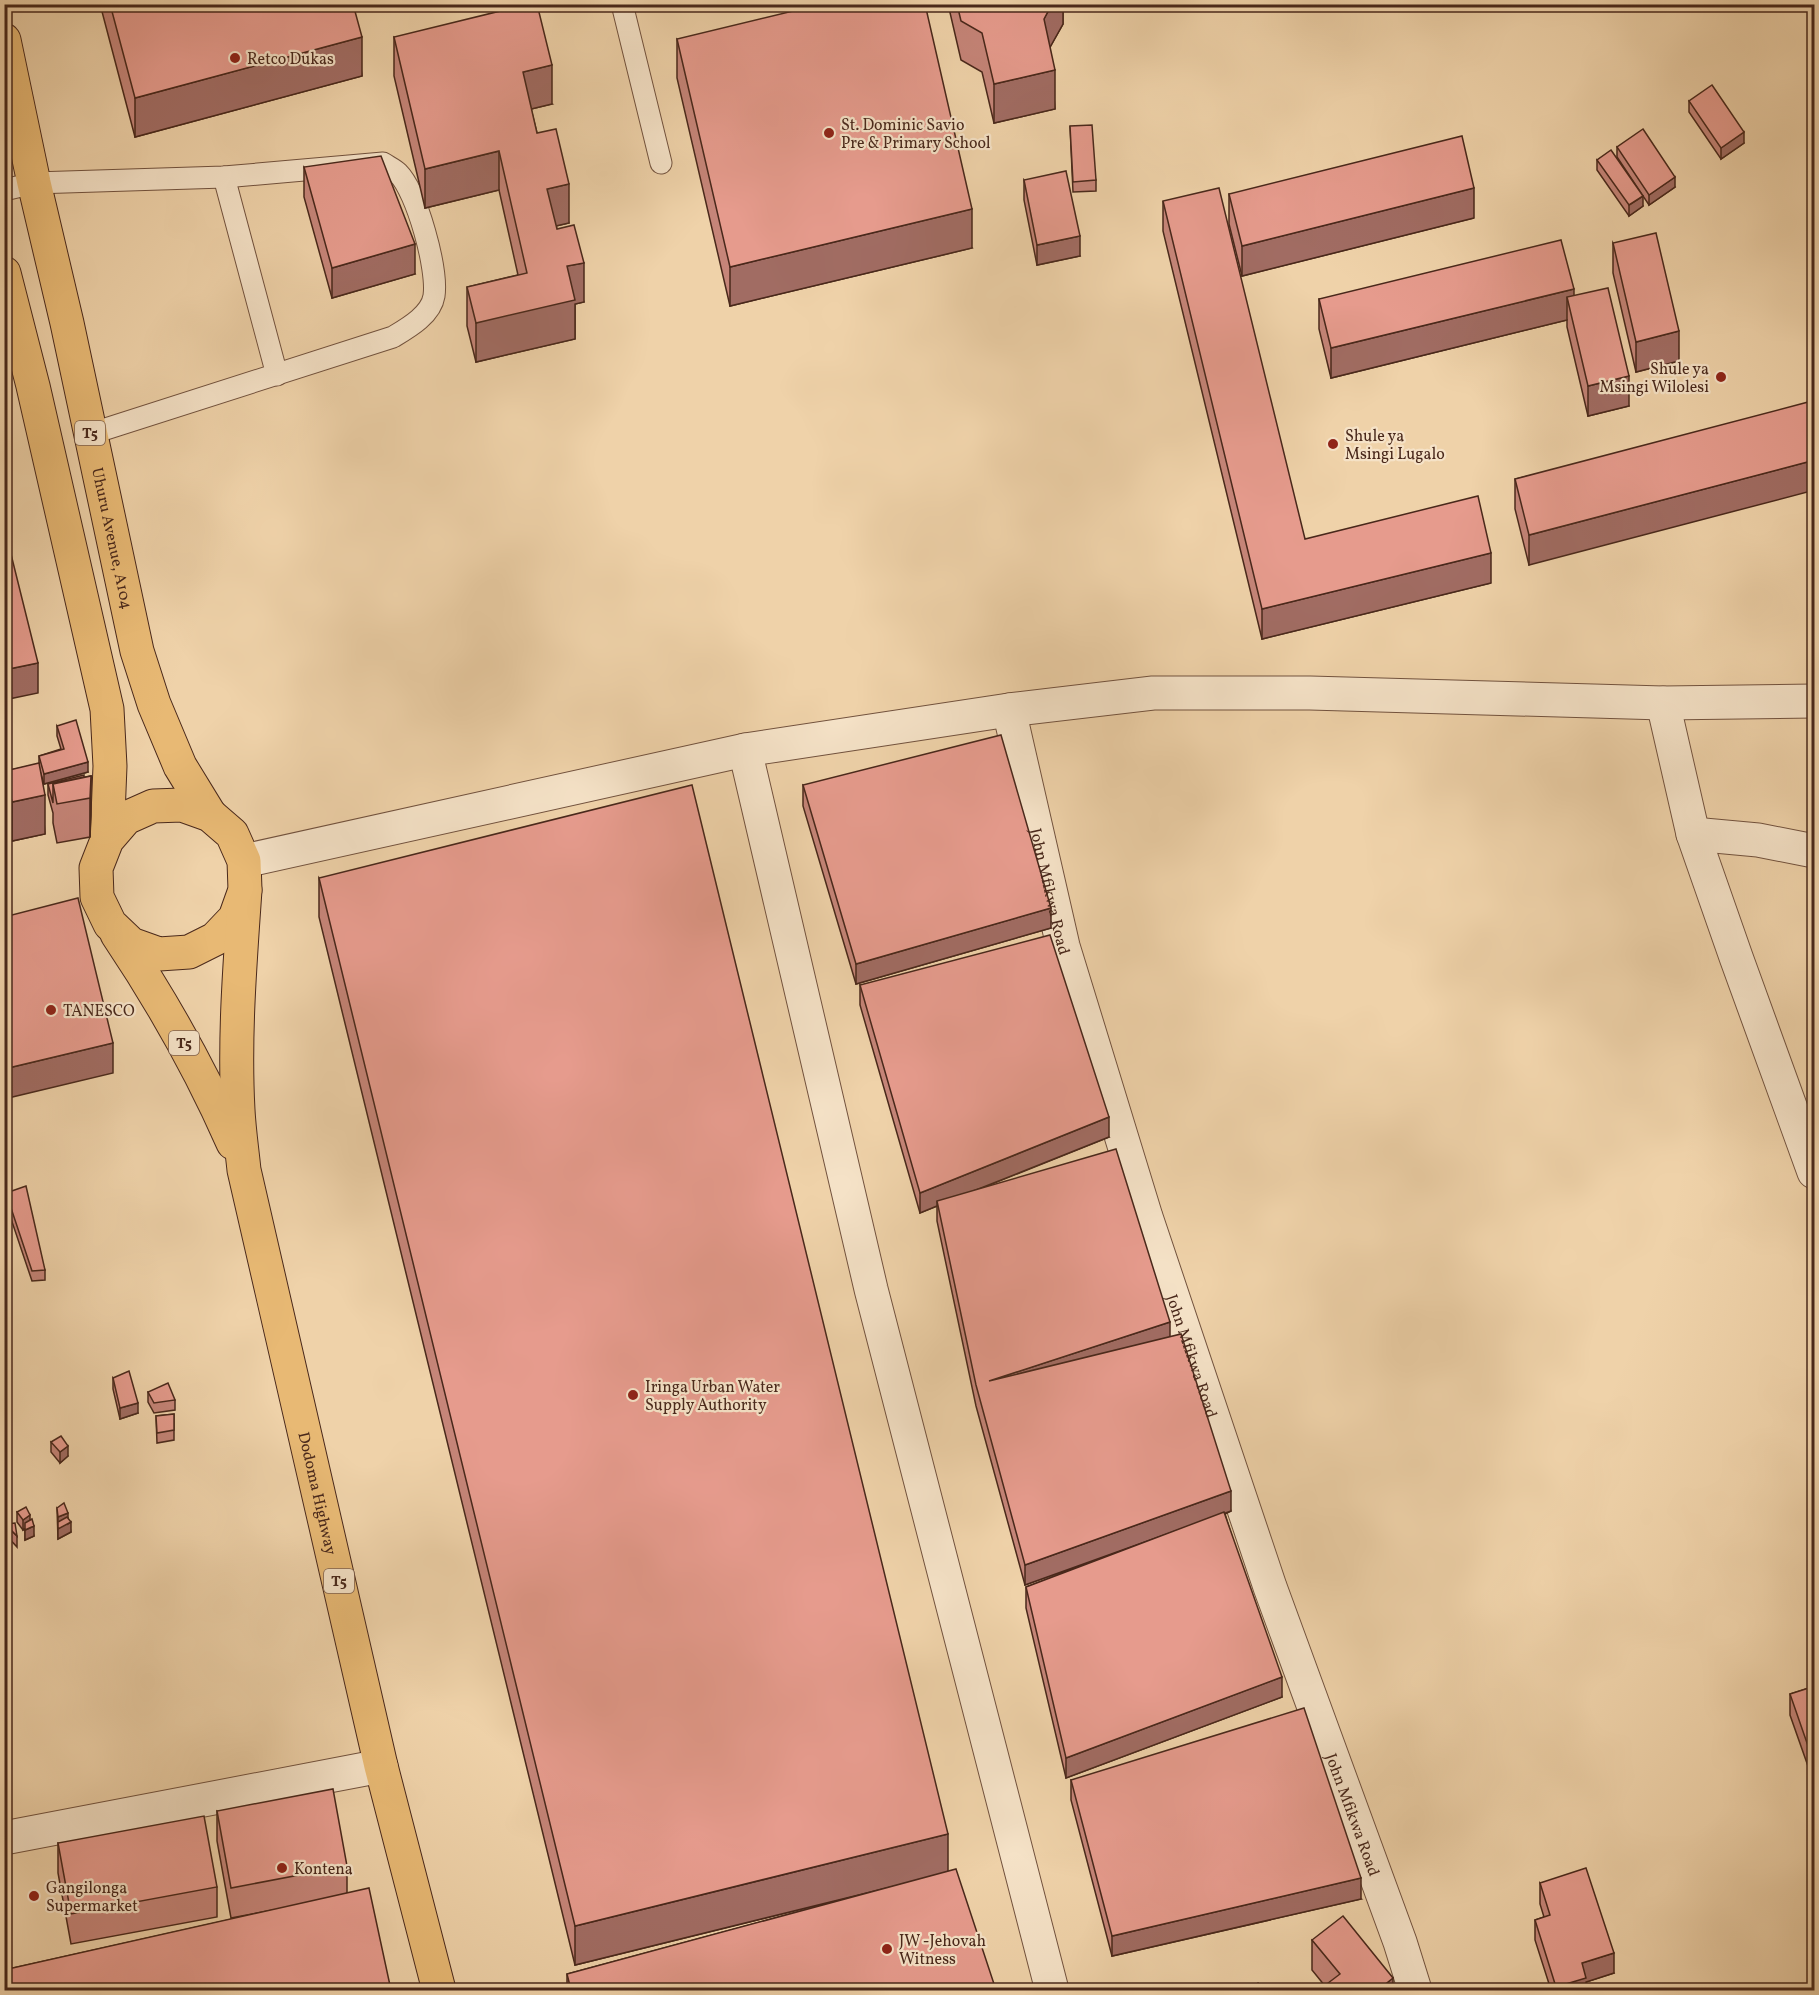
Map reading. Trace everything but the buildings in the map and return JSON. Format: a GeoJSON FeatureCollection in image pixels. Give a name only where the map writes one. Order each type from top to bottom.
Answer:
{"type":"FeatureCollection","features":[{"type":"Feature","properties":{"kind":"highway","name":"Uhuru Avenue, A104"},"geometry":{"type":"LineString","coordinates":[[4,40],[19,187],[67,323],[137,651],[154,704],[180,766],[210,815]]}},
{"type":"Feature","properties":{"kind":"highway"},"geometry":{"type":"LineString","coordinates":[[4,273],[33,386],[107,709],[110,766],[106,840],[96,868],[104,911],[131,944],[159,954],[189,952],[216,939],[236,918],[245,875],[232,834],[210,815],[182,805],[153,806],[126,818],[106,840]]}},
{"type":"Feature","properties":{"kind":"highway","name":"T5"},"geometry":{"type":"LineString","coordinates":[[244,1170],[238,1111],[237,1035],[245,875]]}},
{"type":"Feature","properties":{"kind":"highway","name":"T5"},"geometry":{"type":"LineString","coordinates":[[104,911],[149,981],[189,1052],[220,1114],[244,1170]]}},
{"type":"Feature","properties":{"kind":"highway","name":"Dodoma Highway"},"geometry":{"type":"LineString","coordinates":[[244,1170],[381,1766],[439,1990]]}},
{"type":"Feature","properties":{"kind":"street"},"geometry":{"type":"LineString","coordinates":[[245,875],[745,750],[1009,710],[1153,693],[1310,693],[1663,703],[1815,701]]}},
{"type":"Feature","properties":{"kind":"street"},"geometry":{"type":"LineString","coordinates":[[1663,703],[1694,834],[1736,957],[1815,1172]]}},
{"type":"Feature","properties":{"kind":"street","name":"John Mfikwa Road"},"geometry":{"type":"LineString","coordinates":[[1009,710],[1063,946],[1146,1217],[1270,1587],[1400,1942],[1415,1990]]}},
{"type":"Feature","properties":{"kind":"street"},"geometry":{"type":"LineString","coordinates":[[745,750],[871,1289],[1052,1990]]}},
{"type":"Feature","properties":{"kind":"street"},"geometry":{"type":"LineString","coordinates":[[1694,834],[1758,840],[1815,851]]}},
{"type":"Feature","properties":{"kind":"street"},"geometry":{"type":"LineString","coordinates":[[66,908],[104,911]]}},
{"type":"Feature","properties":{"kind":"street"},"geometry":{"type":"LineString","coordinates":[[4,1838],[381,1766]]}},
{"type":"Feature","properties":{"kind":"lane"},"geometry":{"type":"LineString","coordinates":[[622,4],[660,163]]}},
{"type":"Feature","properties":{"kind":"lane"},"geometry":{"type":"LineString","coordinates":[[19,187],[224,177],[383,163],[399,174],[416,204],[432,262],[434,297],[419,321],[393,337],[90,434]]}},
{"type":"Feature","properties":{"kind":"lane"},"geometry":{"type":"LineString","coordinates":[[224,177],[277,375]]}},
{"type":"Feature","properties":{"kind":"place","name":"Retco Dukas"},"geometry":{"type":"Point","coordinates":[235,58]}},
{"type":"Feature","properties":{"kind":"place","name":"St. Dominic Savio Pre & Primary School"},"geometry":{"type":"Point","coordinates":[829,133]}},
{"type":"Feature","properties":{"kind":"place","name":"Shule ya Msingi Wilolesi"},"geometry":{"type":"Point","coordinates":[1721,377]}},
{"type":"Feature","properties":{"kind":"place","name":"Shule ya Msingi Lugalo"},"geometry":{"type":"Point","coordinates":[1333,444]}},
{"type":"Feature","properties":{"kind":"place","name":"TANESCO"},"geometry":{"type":"Point","coordinates":[51,1010]}},
{"type":"Feature","properties":{"kind":"place","name":"Iringa Urban Water Supply Authority"},"geometry":{"type":"Point","coordinates":[633,1395]}},
{"type":"Feature","properties":{"kind":"place","name":"Kontena"},"geometry":{"type":"Point","coordinates":[282,1868]}},
{"type":"Feature","properties":{"kind":"place","name":"Gangilonga Supermarket"},"geometry":{"type":"Point","coordinates":[34,1896]}},
{"type":"Feature","properties":{"kind":"place","name":"JW -Jehovah Witness"},"geometry":{"type":"Point","coordinates":[887,1949]}}]}
